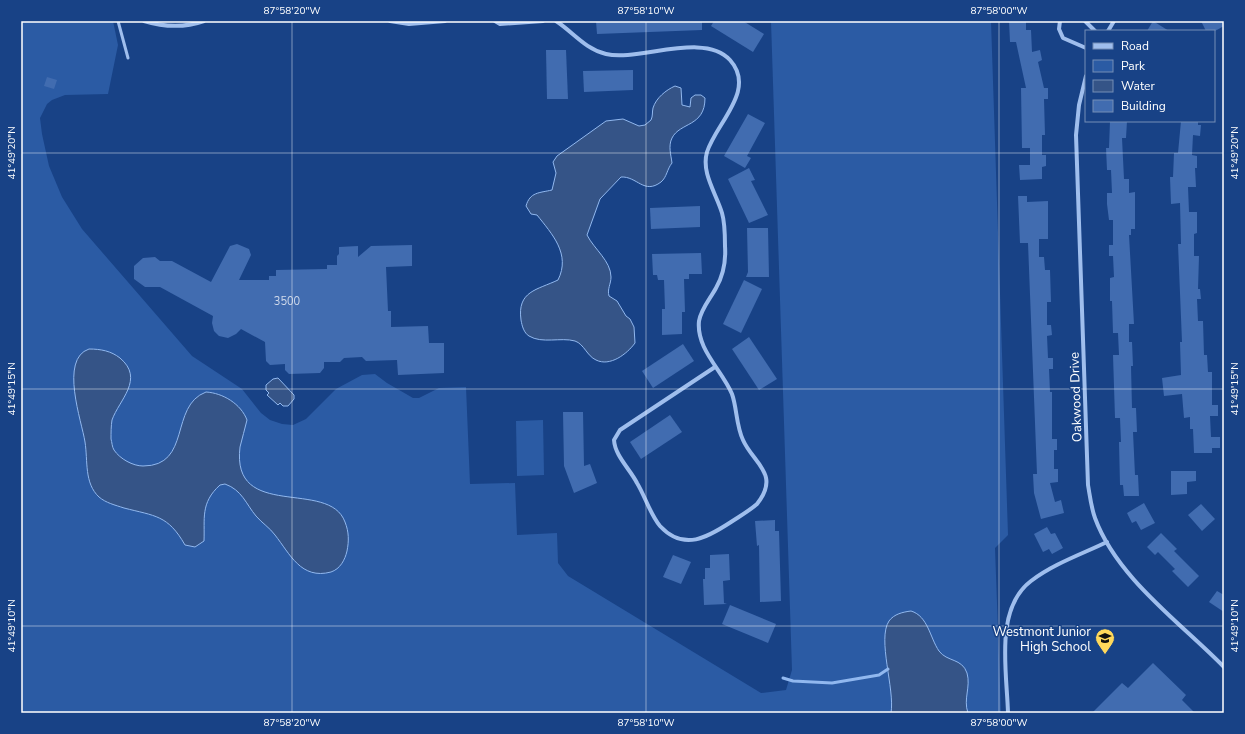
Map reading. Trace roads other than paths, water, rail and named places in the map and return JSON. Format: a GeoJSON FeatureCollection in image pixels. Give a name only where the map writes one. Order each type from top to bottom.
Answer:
{"type":"FeatureCollection","features":[{"type":"Feature","properties":{"kind":"street"},"geometry":{"type":"LineString","coordinates":[[144,21],[170,26],[183,26],[204,21]]}},
{"type":"Feature","properties":{"kind":"street"},"geometry":{"type":"LineString","coordinates":[[390,21],[410,24],[445,21]]}},
{"type":"Feature","properties":{"kind":"street"},"geometry":{"type":"LineString","coordinates":[[495,21],[500,24],[543,21]]}},
{"type":"Feature","properties":{"kind":"street"},"geometry":{"type":"LineString","coordinates":[[556,21],[591,49],[608,54],[700,48],[718,51],[730,60],[739,79],[737,95],[710,145],[706,159],[706,166],[710,181],[722,214],[726,247],[724,269],[699,320],[703,343],[715,367],[732,394],[742,438],[762,466],[765,472],[766,486],[761,499],[757,504],[712,534],[698,540],[681,539],[667,531],[656,520],[634,476],[616,450],[614,440],[620,430],[715,367]]}},
{"type":"Feature","properties":{"kind":"street"},"geometry":{"type":"LineString","coordinates":[[1060,21],[1059,29],[1063,38],[1085,48]]}},
{"type":"Feature","properties":{"kind":"street"},"geometry":{"type":"LineString","coordinates":[[1085,21],[1094,30]]}},
{"type":"Feature","properties":{"kind":"street"},"geometry":{"type":"LineString","coordinates":[[1109,30],[1114,21]]}},
{"type":"Feature","properties":{"kind":"street","name":"Oakwood Drive"},"geometry":{"type":"LineString","coordinates":[[1085,80],[1079,105],[1076,135],[1088,484],[1095,517],[1116,557],[1146,592],[1224,666]]}},
{"type":"Feature","properties":{"kind":"street"},"geometry":{"type":"LineString","coordinates":[[1008,713],[1006,632],[1011,606],[1019,593],[1031,582],[1107,542]]}},
{"type":"Feature","properties":{"kind":"lane"},"geometry":{"type":"LineString","coordinates":[[118,21],[128,58]]}},
{"type":"Feature","properties":{"kind":"water"},"geometry":{"type":"Polygon","coordinates":[[[675,86],[681,88],[682,105],[690,107],[691,98],[695,95],[701,95],[705,98],[704,107],[697,119],[681,129],[672,138],[670,147],[672,163],[665,178],[661,182],[650,187],[627,177],[621,177],[600,199],[587,235],[608,266],[611,277],[608,291],[609,296],[617,301],[626,316],[630,319],[634,327],[635,343],[628,351],[618,358],[612,361],[601,362],[590,356],[581,345],[575,341],[540,340],[527,335],[521,322],[522,303],[525,297],[536,289],[558,280],[562,262],[561,253],[554,237],[537,215],[531,214],[526,206],[528,201],[536,194],[552,190],[556,173],[553,162],[557,156],[606,121],[623,119],[639,126],[645,125],[651,120],[656,101],[665,92],[675,86]]]}},
{"type":"Feature","properties":{"kind":"water"},"geometry":{"type":"Polygon","coordinates":[[[89,349],[106,351],[117,356],[127,366],[130,374],[128,389],[112,420],[112,446],[123,459],[139,466],[158,463],[168,456],[175,446],[187,409],[195,399],[206,392],[225,397],[236,404],[247,420],[240,447],[241,470],[250,484],[265,492],[321,502],[336,509],[345,522],[348,533],[348,547],[342,564],[331,572],[312,572],[304,569],[291,557],[273,532],[256,516],[240,494],[225,484],[220,485],[209,498],[206,505],[204,518],[204,541],[195,547],[185,545],[173,528],[160,518],[114,505],[99,497],[94,491],[89,478],[85,442],[77,406],[74,378],[75,365],[80,355],[89,349]]]}},
{"type":"Feature","properties":{"kind":"water"},"geometry":{"type":"Polygon","coordinates":[[[278,378],[294,395],[294,399],[288,406],[283,406],[280,403],[278,405],[267,395],[269,393],[266,390],[266,385],[273,379],[278,378]]]}},
{"type":"Feature","properties":{"kind":"water"},"geometry":{"type":"Polygon","coordinates":[[[911,611],[917,614],[925,622],[939,651],[965,668],[968,678],[966,703],[968,713],[891,713],[891,691],[885,652],[886,629],[889,621],[893,617],[911,611]]]}},
{"type":"Feature","properties":{"kind":"waterway"},"geometry":{"type":"LineString","coordinates":[[783,678],[793,681],[832,683],[879,675],[888,669]]}},
{"type":"Feature","properties":{"kind":"place","name":"Westmont Junior High School"},"geometry":{"type":"Point","coordinates":[1105,655]}}]}
